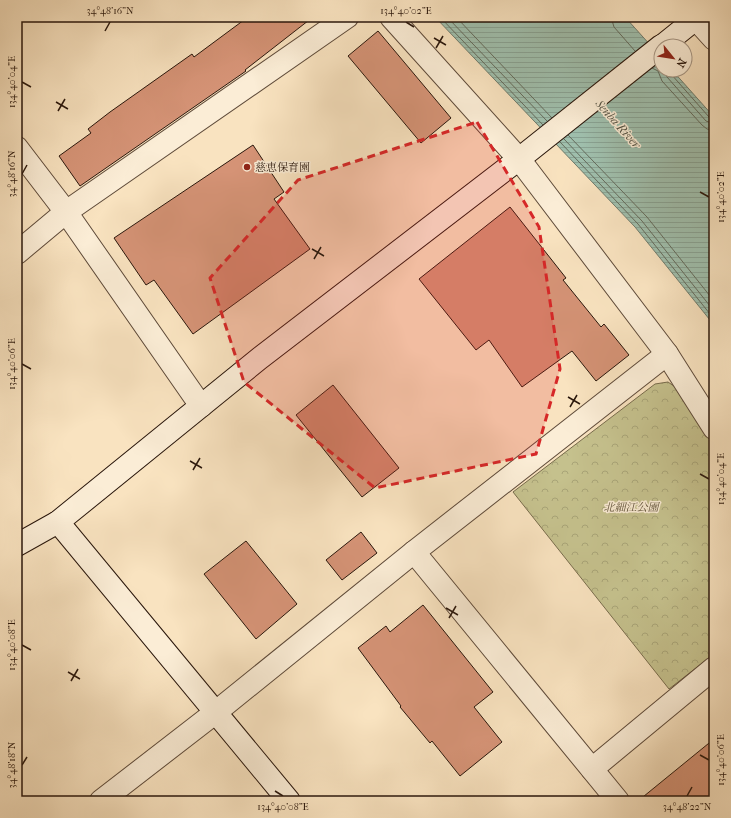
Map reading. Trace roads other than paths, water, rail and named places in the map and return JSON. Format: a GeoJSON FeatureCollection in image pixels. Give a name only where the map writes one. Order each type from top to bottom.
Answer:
{"type":"FeatureCollection","features":[{"type":"Feature","properties":{"kind":"street"},"geometry":{"type":"LineString","coordinates":[[17,253],[66,212],[347,17]]}},
{"type":"Feature","properties":{"kind":"street"},"geometry":{"type":"LineString","coordinates":[[391,17],[519,159],[667,354],[714,428]]}},
{"type":"Feature","properties":{"kind":"street"},"geometry":{"type":"LineString","coordinates":[[671,38],[696,18],[714,39]]}},
{"type":"Feature","properties":{"kind":"street"},"geometry":{"type":"LineString","coordinates":[[17,545],[58,522],[201,406],[519,159],[653,52]]}},
{"type":"Feature","properties":{"kind":"street"},"geometry":{"type":"LineString","coordinates":[[17,148],[66,212],[201,406]]}},
{"type":"Feature","properties":{"kind":"street"},"geometry":{"type":"LineString","coordinates":[[101,801],[216,712],[414,552],[667,354]]}},
{"type":"Feature","properties":{"kind":"street"},"geometry":{"type":"LineString","coordinates":[[58,522],[289,801]]}},
{"type":"Feature","properties":{"kind":"street"},"geometry":{"type":"LineString","coordinates":[[414,552],[618,801]]}},
{"type":"Feature","properties":{"kind":"street"},"geometry":{"type":"LineString","coordinates":[[592,769],[714,668]]}},
{"type":"Feature","properties":{"kind":"water","name":"Senba River"},"geometry":{"type":"Polygon","coordinates":[[[435,17],[625,17],[653,48],[653,78],[679,78],[714,117],[714,325],[635,227],[435,17]]]}},
{"type":"Feature","properties":{"kind":"place","name":"慈恵保育園"},"geometry":{"type":"Point","coordinates":[247,167]}},
{"type":"Feature","properties":{"kind":"park label","name":"北細江公園"},"geometry":{"type":"Point","coordinates":[631,507]}}]}
